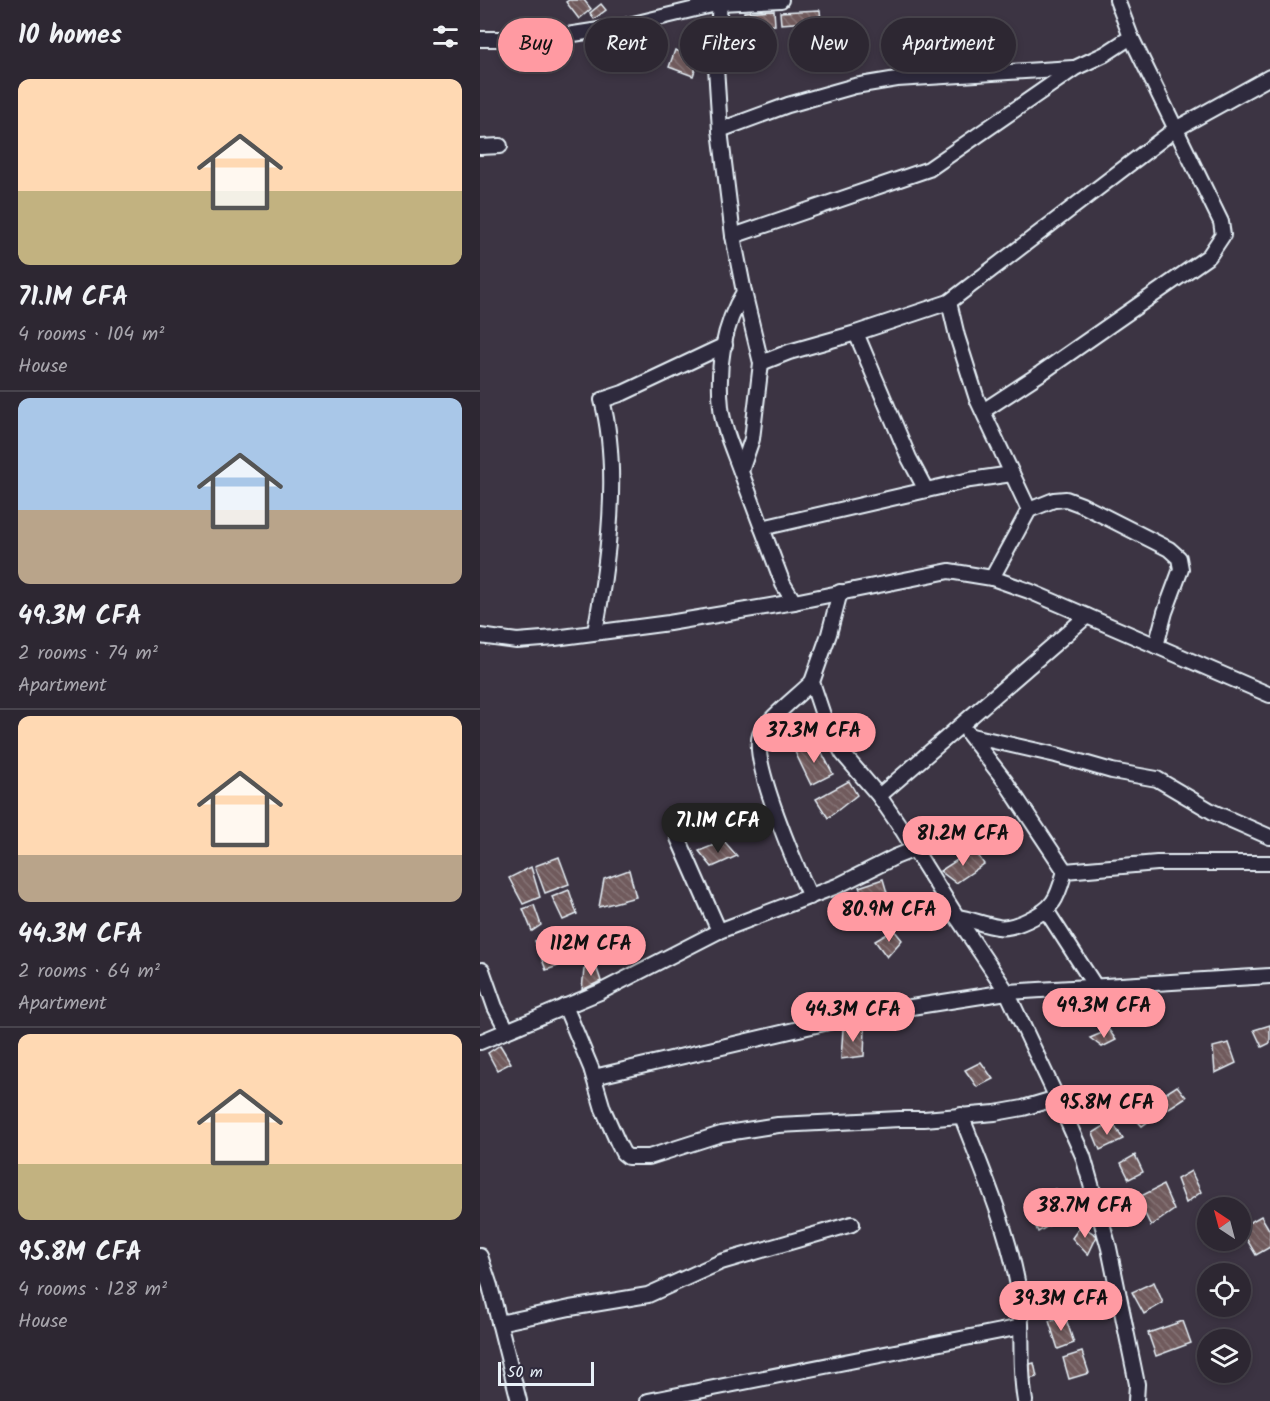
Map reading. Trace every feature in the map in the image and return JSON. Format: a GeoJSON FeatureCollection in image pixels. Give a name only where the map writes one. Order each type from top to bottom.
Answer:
{"type":"FeatureCollection","features":[{"type":"Feature","properties":{"kind":"street"},"geometry":{"type":"LineString","coordinates":[[480,39],[567,35],[625,26],[720,2],[781,0]]}},
{"type":"Feature","properties":{"kind":"street"},"geometry":{"type":"LineString","coordinates":[[982,411],[1041,373],[1209,256],[1223,235],[1221,222],[1174,130],[1116,0]]}},
{"type":"Feature","properties":{"kind":"street"},"geometry":{"type":"LineString","coordinates":[[720,2],[716,68],[720,130],[734,236],[744,292],[761,363],[752,439],[741,471]]}},
{"type":"Feature","properties":{"kind":"street"},"geometry":{"type":"LineString","coordinates":[[734,236],[928,169],[1075,68],[1105,54],[1131,37]]}},
{"type":"Feature","properties":{"kind":"street"},"geometry":{"type":"LineString","coordinates":[[720,130],[788,105],[855,86],[897,79],[1075,68]]}},
{"type":"Feature","properties":{"kind":"street"},"geometry":{"type":"LineString","coordinates":[[761,363],[789,352],[856,333],[949,302],[1174,130],[1270,77]]}},
{"type":"Feature","properties":{"kind":"street"},"geometry":{"type":"LineString","coordinates":[[480,147],[500,146]]}},
{"type":"Feature","properties":{"kind":"street"},"geometry":{"type":"LineString","coordinates":[[744,292],[735,305],[729,323],[720,366],[721,409],[741,471],[783,584],[794,602]]}},
{"type":"Feature","properties":{"kind":"street"},"geometry":{"type":"LineString","coordinates":[[949,302],[957,336],[982,411],[1029,510]]}},
{"type":"Feature","properties":{"kind":"street"},"geometry":{"type":"LineString","coordinates":[[856,333],[909,458],[926,490]]}},
{"type":"Feature","properties":{"kind":"street"},"geometry":{"type":"LineString","coordinates":[[595,632],[606,565],[610,497],[610,434],[602,400],[623,393],[725,345]]}},
{"type":"Feature","properties":{"kind":"street"},"geometry":{"type":"LineString","coordinates":[[762,528],[970,480],[1012,474]]}},
{"type":"Feature","properties":{"kind":"street"},"geometry":{"type":"LineString","coordinates":[[992,578],[1029,510],[1054,500],[1066,499],[1169,549],[1179,558],[1181,569],[1165,612],[1156,646]]}},
{"type":"Feature","properties":{"kind":"street"},"geometry":{"type":"LineString","coordinates":[[480,636],[517,641],[669,623],[794,602],[949,571],[992,578],[1039,595],[1270,695]]}},
{"type":"Feature","properties":{"kind":"street"},"geometry":{"type":"LineString","coordinates":[[810,897],[782,832],[758,746],[760,735],[770,722],[812,682],[829,634],[840,592]]}},
{"type":"Feature","properties":{"kind":"street"},"geometry":{"type":"LineString","coordinates":[[879,796],[967,732],[1087,616]]}},
{"type":"Feature","properties":{"kind":"street"},"geometry":{"type":"LineString","coordinates":[[812,682],[832,737],[851,765],[879,796],[1007,992],[1057,1098],[1083,1156],[1109,1248],[1137,1384],[1136,1401]]}},
{"type":"Feature","properties":{"kind":"street"},"geometry":{"type":"LineString","coordinates":[[967,732],[1112,771],[1157,779],[1213,812],[1270,837]]}},
{"type":"Feature","properties":{"kind":"street"},"geometry":{"type":"LineString","coordinates":[[967,732],[1065,871]]}},
{"type":"Feature","properties":{"kind":"street"},"geometry":{"type":"LineString","coordinates":[[678,838],[719,931]]}},
{"type":"Feature","properties":{"kind":"street"},"geometry":{"type":"LineString","coordinates":[[480,1042],[600,992],[719,931],[837,886],[895,856],[915,849]]}},
{"type":"Feature","properties":{"kind":"street"},"geometry":{"type":"LineString","coordinates":[[1065,871],[1157,862],[1270,863]]}},
{"type":"Feature","properties":{"kind":"street"},"geometry":{"type":"LineString","coordinates":[[957,917],[1000,928],[1009,928],[1046,910],[1053,902],[1065,871]]}},
{"type":"Feature","properties":{"kind":"street"},"geometry":{"type":"LineString","coordinates":[[1046,910],[1095,986]]}},
{"type":"Feature","properties":{"kind":"street"},"geometry":{"type":"LineString","coordinates":[[482,970],[495,1007],[507,1030]]}},
{"type":"Feature","properties":{"kind":"street"},"geometry":{"type":"LineString","coordinates":[[594,1077],[854,1016],[1007,992],[1270,976]]}},
{"type":"Feature","properties":{"kind":"street"},"geometry":{"type":"LineString","coordinates":[[565,1006],[594,1077],[603,1109],[623,1153],[628,1157],[649,1156],[721,1134],[778,1125],[924,1119],[995,1113],[1057,1098]]}},
{"type":"Feature","properties":{"kind":"street"},"geometry":{"type":"LineString","coordinates":[[962,1115],[1007,1240],[1018,1283],[1025,1401]]}},
{"type":"Feature","properties":{"kind":"street"},"geometry":{"type":"LineString","coordinates":[[499,1323],[648,1295],[721,1262],[852,1224]]}},
{"type":"Feature","properties":{"kind":"street"},"geometry":{"type":"LineString","coordinates":[[480,1256],[485,1288],[499,1323],[519,1401]]}},
{"type":"Feature","properties":{"kind":"street"},"geometry":{"type":"LineString","coordinates":[[648,1401],[677,1398],[1022,1327]]}},
{"type":"Feature","properties":{"kind":"building"},"geometry":{"type":"Polygon","coordinates":[[[584,0],[591,9],[579,19],[566,2],[584,0]]]}},
{"type":"Feature","properties":{"kind":"building"},"geometry":{"type":"Polygon","coordinates":[[[601,4],[606,10],[595,18],[590,13],[601,4]]]}},
{"type":"Feature","properties":{"kind":"building"},"geometry":{"type":"Polygon","coordinates":[[[774,10],[775,18],[744,18],[744,12],[774,10]]]}},
{"type":"Feature","properties":{"kind":"building"},"geometry":{"type":"Polygon","coordinates":[[[820,10],[821,18],[789,18],[789,23],[781,24],[780,12],[820,10]]]}},
{"type":"Feature","properties":{"kind":"building"},"geometry":{"type":"Polygon","coordinates":[[[675,50],[680,52],[680,71],[669,67],[675,50]]]}},
{"type":"Feature","properties":{"kind":"building"},"geometry":{"type":"Polygon","coordinates":[[[682,72],[694,72],[693,76],[682,72]]]}},
{"type":"Feature","properties":{"kind":"building"},"geometry":{"type":"Polygon","coordinates":[[[817,743],[833,774],[811,785],[795,752],[817,743]]]}},
{"type":"Feature","properties":{"kind":"building"},"geometry":{"type":"Polygon","coordinates":[[[849,781],[857,795],[828,818],[816,799],[849,781]]]}},
{"type":"Feature","properties":{"kind":"building"},"geometry":{"type":"Polygon","coordinates":[[[724,841],[737,856],[712,867],[699,851],[724,841]]]}},
{"type":"Feature","properties":{"kind":"building"},"geometry":{"type":"Polygon","coordinates":[[[974,849],[984,864],[956,883],[940,871],[974,849]]]}},
{"type":"Feature","properties":{"kind":"building"},"geometry":{"type":"Polygon","coordinates":[[[559,857],[569,884],[545,893],[535,866],[559,857]]]}},
{"type":"Feature","properties":{"kind":"building"},"geometry":{"type":"Polygon","coordinates":[[[531,867],[540,897],[523,904],[509,878],[531,867]]]}},
{"type":"Feature","properties":{"kind":"building"},"geometry":{"type":"Polygon","coordinates":[[[629,870],[636,897],[599,907],[604,879],[629,870]]]}},
{"type":"Feature","properties":{"kind":"building"},"geometry":{"type":"Polygon","coordinates":[[[883,879],[896,924],[877,927],[859,887],[883,879]]]}},
{"type":"Feature","properties":{"kind":"building"},"geometry":{"type":"Polygon","coordinates":[[[569,890],[577,914],[563,920],[552,897],[569,890]]]}},
{"type":"Feature","properties":{"kind":"building"},"geometry":{"type":"Polygon","coordinates":[[[534,905],[541,925],[532,931],[523,909],[534,905]]]}},
{"type":"Feature","properties":{"kind":"building"},"geometry":{"type":"Polygon","coordinates":[[[894,930],[902,940],[887,957],[875,941],[894,930]]]}},
{"type":"Feature","properties":{"kind":"building"},"geometry":{"type":"Polygon","coordinates":[[[548,935],[558,966],[546,970],[535,941],[548,935]]]}},
{"type":"Feature","properties":{"kind":"building"},"geometry":{"type":"Polygon","coordinates":[[[596,966],[601,981],[582,990],[584,969],[596,966]]]}},
{"type":"Feature","properties":{"kind":"building"},"geometry":{"type":"Polygon","coordinates":[[[1270,1025],[1270,1043],[1262,1047],[1254,1030],[1270,1025]]]}},
{"type":"Feature","properties":{"kind":"building"},"geometry":{"type":"Polygon","coordinates":[[[865,1028],[864,1056],[841,1059],[843,1029],[865,1028]]]}},
{"type":"Feature","properties":{"kind":"building"},"geometry":{"type":"Polygon","coordinates":[[[1109,1030],[1116,1040],[1102,1047],[1090,1038],[1109,1030]]]}},
{"type":"Feature","properties":{"kind":"building"},"geometry":{"type":"Polygon","coordinates":[[[1229,1043],[1236,1063],[1215,1073],[1213,1047],[1229,1043]]]}},
{"type":"Feature","properties":{"kind":"building"},"geometry":{"type":"Polygon","coordinates":[[[500,1045],[511,1063],[497,1070],[488,1053],[500,1045]]]}},
{"type":"Feature","properties":{"kind":"building"},"geometry":{"type":"Polygon","coordinates":[[[981,1062],[993,1079],[977,1087],[965,1070],[981,1062]]]}},
{"type":"Feature","properties":{"kind":"building"},"geometry":{"type":"Polygon","coordinates":[[[1177,1086],[1186,1097],[1166,1110],[1157,1099],[1177,1086]]]}},
{"type":"Feature","properties":{"kind":"building"},"geometry":{"type":"Polygon","coordinates":[[[1138,1106],[1152,1119],[1142,1126],[1127,1110],[1138,1106]]]}},
{"type":"Feature","properties":{"kind":"building"},"geometry":{"type":"Polygon","coordinates":[[[1112,1121],[1123,1139],[1100,1150],[1093,1133],[1112,1121]]]}},
{"type":"Feature","properties":{"kind":"building"},"geometry":{"type":"Polygon","coordinates":[[[1135,1155],[1143,1172],[1129,1179],[1121,1163],[1135,1155]]]}},
{"type":"Feature","properties":{"kind":"building"},"geometry":{"type":"Polygon","coordinates":[[[1191,1171],[1201,1192],[1186,1203],[1177,1179],[1191,1171]]]}},
{"type":"Feature","properties":{"kind":"building"},"geometry":{"type":"Polygon","coordinates":[[[1163,1185],[1174,1210],[1151,1226],[1137,1198],[1163,1185]]]}},
{"type":"Feature","properties":{"kind":"building"},"geometry":{"type":"Polygon","coordinates":[[[1055,1189],[1064,1217],[1038,1232],[1025,1201],[1055,1189]]]}},
{"type":"Feature","properties":{"kind":"building"},"geometry":{"type":"Polygon","coordinates":[[[1261,1216],[1270,1231],[1270,1247],[1256,1255],[1251,1247],[1251,1222],[1261,1216]]]}},
{"type":"Feature","properties":{"kind":"building"},"geometry":{"type":"Polygon","coordinates":[[[1081,1225],[1097,1236],[1088,1255],[1072,1238],[1081,1225]]]}},
{"type":"Feature","properties":{"kind":"building"},"geometry":{"type":"Polygon","coordinates":[[[1154,1282],[1163,1303],[1144,1314],[1132,1292],[1154,1282]]]}},
{"type":"Feature","properties":{"kind":"building"},"geometry":{"type":"Polygon","coordinates":[[[1065,1316],[1074,1343],[1058,1349],[1049,1321],[1065,1316]]]}},
{"type":"Feature","properties":{"kind":"building"},"geometry":{"type":"Polygon","coordinates":[[[1183,1321],[1191,1343],[1156,1356],[1148,1333],[1183,1321]]]}},
{"type":"Feature","properties":{"kind":"building"},"geometry":{"type":"Polygon","coordinates":[[[1082,1352],[1089,1373],[1069,1379],[1063,1358],[1082,1352]]]}},
{"type":"Feature","properties":{"kind":"building"},"geometry":{"type":"Polygon","coordinates":[[[1034,1363],[1037,1377],[1029,1379],[1026,1365],[1034,1363]]]}}]}
